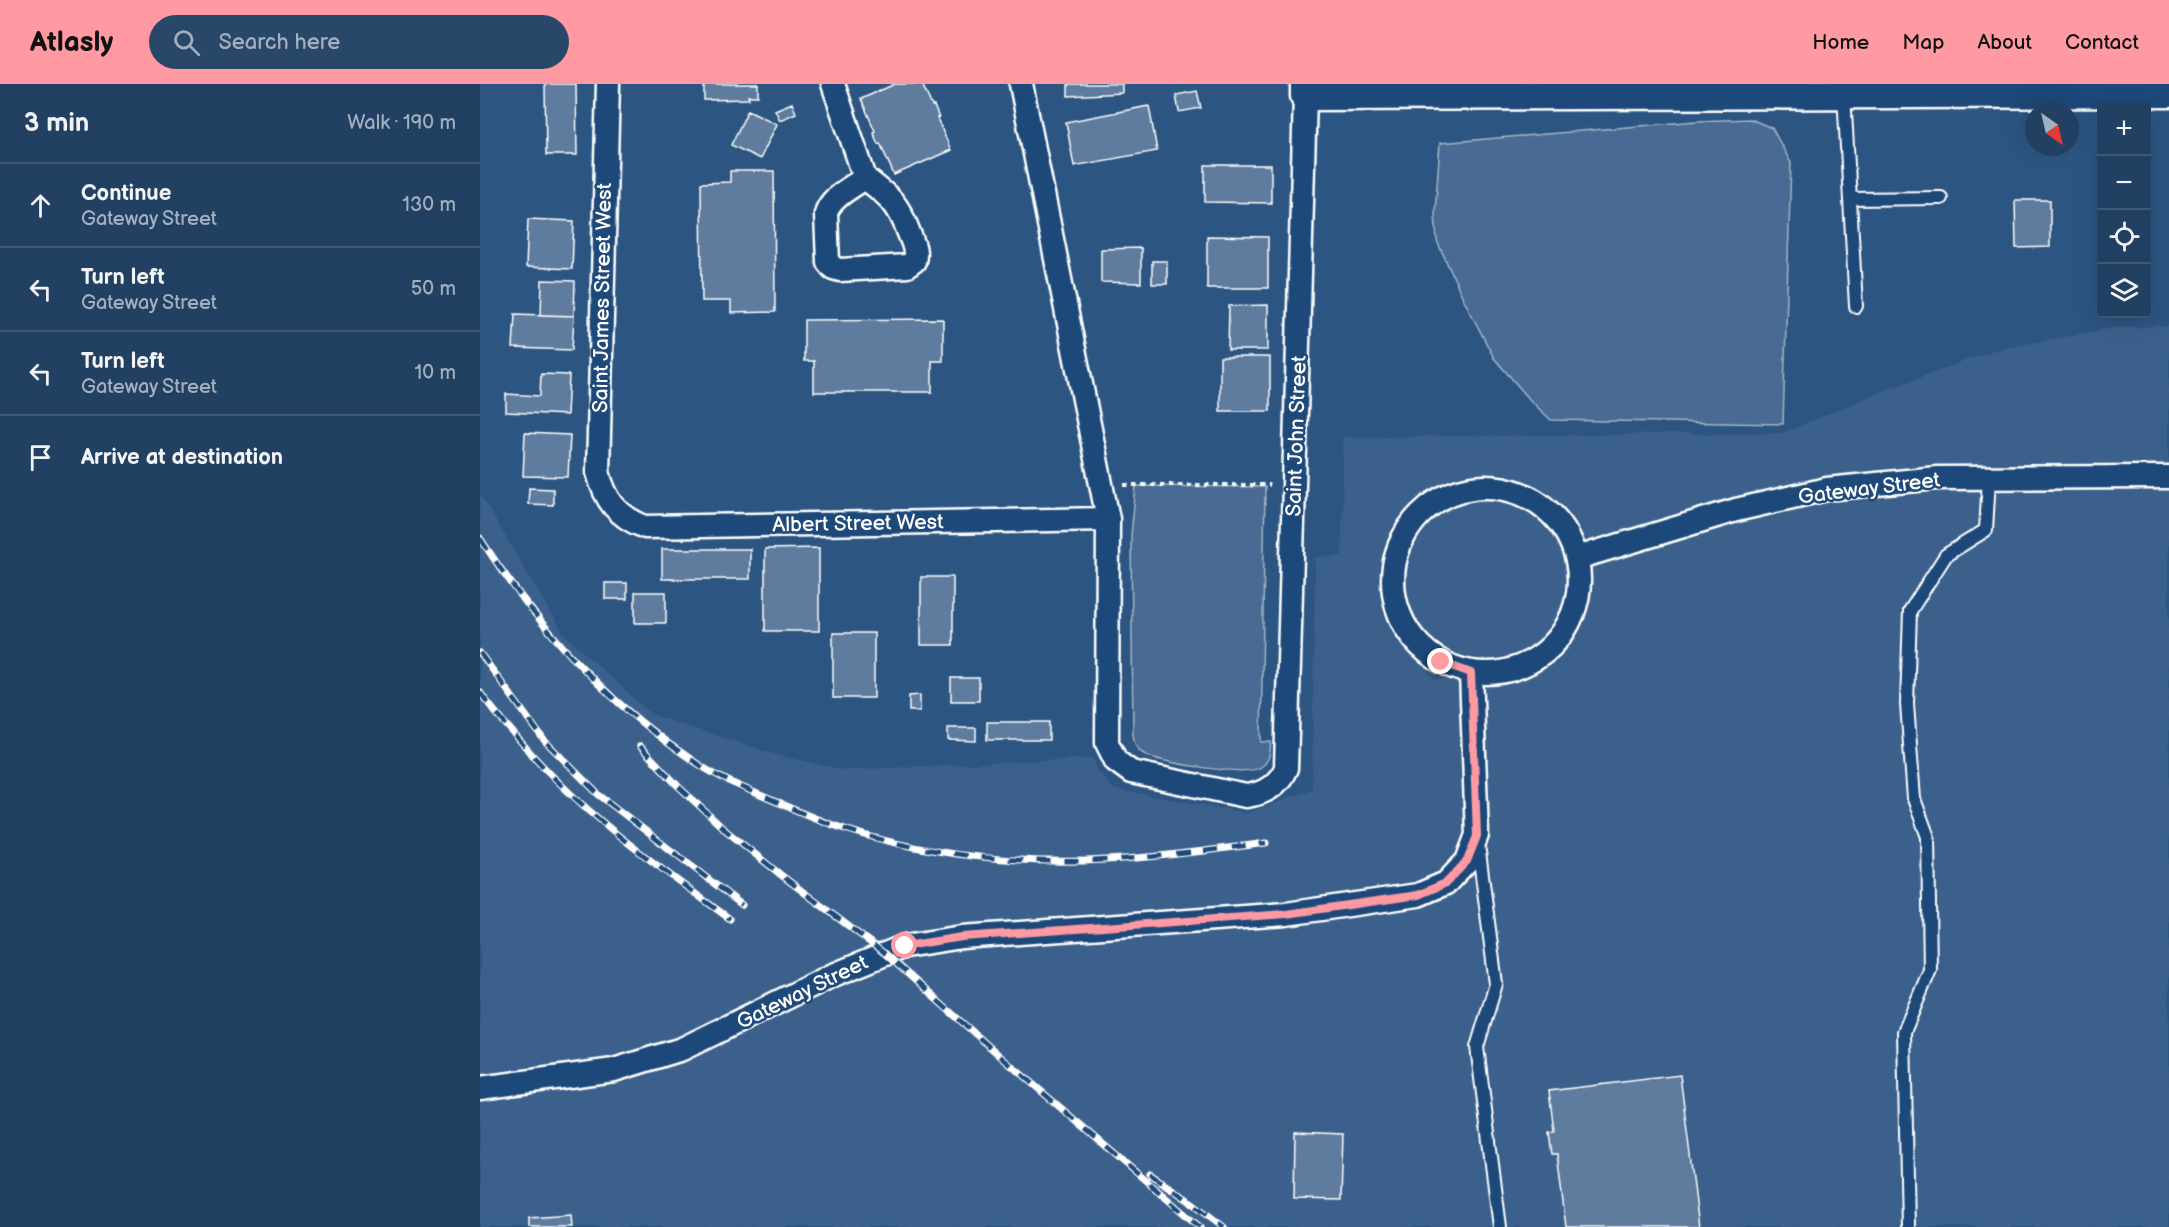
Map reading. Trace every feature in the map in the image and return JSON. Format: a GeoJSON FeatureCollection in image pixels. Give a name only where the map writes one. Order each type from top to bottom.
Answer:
{"type":"FeatureCollection","features":[{"type":"Feature","properties":{"kind":"street","name":"Saint James Street West"},"geometry":{"type":"LineString","coordinates":[[608,84],[598,472],[603,491],[614,507]]}},
{"type":"Feature","properties":{"kind":"street"},"geometry":{"type":"LineString","coordinates":[[833,84],[865,178],[893,201],[902,215],[916,253],[914,261],[907,266],[840,270],[833,268],[828,262],[827,207],[865,178]]}},
{"type":"Feature","properties":{"kind":"street"},"geometry":{"type":"LineString","coordinates":[[1021,84],[1108,519]]}},
{"type":"Feature","properties":{"kind":"street"},"geometry":{"type":"LineString","coordinates":[[1305,90],[1844,93],[1976,88],[2169,93]]}},
{"type":"Feature","properties":{"kind":"street","name":"Saint John Street"},"geometry":{"type":"LineString","coordinates":[[1108,519],[1106,735],[1110,752],[1124,769],[1131,772],[1246,796],[1257,795],[1276,784],[1286,768],[1305,90]]}},
{"type":"Feature","properties":{"kind":"street","name":"Gateway Street"},"geometry":{"type":"LineString","coordinates":[[1577,558],[1736,510],[1827,489],[1936,478],[2169,477]]}},
{"type":"Feature","properties":{"kind":"street"},"geometry":{"type":"LineString","coordinates":[[1487,487],[1517,492],[1544,507],[1565,530],[1577,558],[1580,588],[1572,618],[1555,644],[1531,663],[1501,673],[1471,673],[1441,662],[1417,644],[1401,618],[1393,588],[1396,557],[1408,529],[1429,506],[1457,492],[1487,487]]}},
{"type":"Feature","properties":{"kind":"street","name":"Albert Street West"},"geometry":{"type":"LineString","coordinates":[[614,507],[628,520],[645,527],[1108,519]]}},
{"type":"Feature","properties":{"kind":"street","name":"Gateway Street"},"geometry":{"type":"LineString","coordinates":[[480,1088],[614,1070],[682,1049],[831,976],[905,946],[962,937],[1286,914],[1418,895],[1446,883],[1467,861],[1477,836],[1471,673]]}},
{"type":"Feature","properties":{"kind":"lane"},"geometry":{"type":"LineString","coordinates":[[1844,93],[1856,306]]}},
{"type":"Feature","properties":{"kind":"lane"},"geometry":{"type":"LineString","coordinates":[[1850,199],[1941,198]]}},
{"type":"Feature","properties":{"kind":"lane"},"geometry":{"type":"LineString","coordinates":[[1908,1227],[1904,1032],[1930,970],[1928,837],[1914,799],[1907,704],[1910,611],[1946,555],[1986,530],[1989,478]]}},
{"type":"Feature","properties":{"kind":"lane"},"geometry":{"type":"LineString","coordinates":[[1477,836],[1496,984],[1477,1047],[1500,1227]]}},
{"type":"Feature","properties":{"kind":"path"},"geometry":{"type":"LineString","coordinates":[[1136,484],[1245,485]]}},
{"type":"Feature","properties":{"kind":"shaded area"},"geometry":{"type":"Polygon","coordinates":[[[1750,119],[1772,128],[1791,163],[1783,424],[1551,420],[1531,401],[1494,358],[1437,241],[1435,214],[1440,143],[1697,121],[1750,119]]]}},
{"type":"Feature","properties":{"kind":"shaded area"},"geometry":{"type":"Polygon","coordinates":[[[2169,326],[2169,1227],[480,1227],[480,494],[564,634],[652,715],[774,754],[843,770],[1093,758],[1098,771],[1113,789],[1248,813],[1312,789],[1315,557],[1342,556],[1343,437],[1783,433],[1867,397],[1994,350],[2118,327],[2169,326]]]}},
{"type":"Feature","properties":{"kind":"shaded area"},"geometry":{"type":"Polygon","coordinates":[[[1136,486],[1265,487],[1261,742],[1271,742],[1268,759],[1261,767],[1253,770],[1222,770],[1184,765],[1153,758],[1141,752],[1136,746],[1133,735],[1131,535],[1136,486]]]}},
{"type":"Feature","properties":{"kind":"building"},"geometry":{"type":"Polygon","coordinates":[[[545,84],[576,84],[577,155],[546,155],[545,84]]]}},
{"type":"Feature","properties":{"kind":"building"},"geometry":{"type":"Polygon","coordinates":[[[704,84],[758,84],[758,96],[748,96],[749,99],[704,100],[704,84]]]}},
{"type":"Feature","properties":{"kind":"building"},"geometry":{"type":"Polygon","coordinates":[[[895,84],[922,84],[934,106],[951,150],[894,175],[880,143],[878,144],[861,99],[895,84]]]}},
{"type":"Feature","properties":{"kind":"building"},"geometry":{"type":"Polygon","coordinates":[[[1068,84],[1122,84],[1122,93],[1068,96],[1068,84]]]}},
{"type":"Feature","properties":{"kind":"building"},"geometry":{"type":"Polygon","coordinates":[[[1197,91],[1201,108],[1179,112],[1176,95],[1197,91]]]}},
{"type":"Feature","properties":{"kind":"building"},"geometry":{"type":"Polygon","coordinates":[[[792,103],[796,113],[780,120],[775,110],[792,103]]]}},
{"type":"Feature","properties":{"kind":"building"},"geometry":{"type":"Polygon","coordinates":[[[1149,106],[1157,151],[1074,166],[1066,122],[1149,106]]]}},
{"type":"Feature","properties":{"kind":"building"},"geometry":{"type":"Polygon","coordinates":[[[748,110],[777,124],[760,159],[731,145],[748,110]]]}},
{"type":"Feature","properties":{"kind":"building"},"geometry":{"type":"Polygon","coordinates":[[[1205,165],[1271,165],[1271,203],[1205,202],[1205,165]]]}},
{"type":"Feature","properties":{"kind":"building"},"geometry":{"type":"Polygon","coordinates":[[[730,171],[774,171],[775,312],[731,313],[731,301],[702,301],[701,183],[730,182],[730,171]]]}},
{"type":"Feature","properties":{"kind":"building"},"geometry":{"type":"Polygon","coordinates":[[[2015,200],[2050,200],[2050,247],[2016,248],[2015,200]]]}},
{"type":"Feature","properties":{"kind":"building"},"geometry":{"type":"Polygon","coordinates":[[[528,219],[574,221],[572,269],[526,267],[528,219]]]}},
{"type":"Feature","properties":{"kind":"building"},"geometry":{"type":"Polygon","coordinates":[[[1207,236],[1268,237],[1268,288],[1207,288],[1207,236]]]}},
{"type":"Feature","properties":{"kind":"building"},"geometry":{"type":"Polygon","coordinates":[[[1141,248],[1141,283],[1101,282],[1101,249],[1141,248]]]}},
{"type":"Feature","properties":{"kind":"building"},"geometry":{"type":"Polygon","coordinates":[[[1152,261],[1167,261],[1167,284],[1152,284],[1152,261]]]}},
{"type":"Feature","properties":{"kind":"building"},"geometry":{"type":"Polygon","coordinates":[[[542,280],[575,281],[574,316],[541,315],[542,280]]]}},
{"type":"Feature","properties":{"kind":"building"},"geometry":{"type":"Polygon","coordinates":[[[1268,305],[1268,350],[1228,350],[1229,306],[1268,305]]]}},
{"type":"Feature","properties":{"kind":"building"},"geometry":{"type":"Polygon","coordinates":[[[515,314],[574,316],[572,350],[513,348],[515,314]]]}},
{"type":"Feature","properties":{"kind":"building"},"geometry":{"type":"Polygon","coordinates":[[[943,319],[943,361],[932,361],[932,392],[814,392],[814,361],[804,361],[804,320],[943,319]]]}},
{"type":"Feature","properties":{"kind":"building"},"geometry":{"type":"Polygon","coordinates":[[[1220,357],[1270,357],[1270,411],[1220,411],[1220,357]]]}},
{"type":"Feature","properties":{"kind":"building"},"geometry":{"type":"Polygon","coordinates":[[[541,374],[569,375],[567,415],[506,412],[506,394],[540,396],[541,374]]]}},
{"type":"Feature","properties":{"kind":"building"},"geometry":{"type":"Polygon","coordinates":[[[525,433],[570,435],[568,477],[523,476],[525,433]]]}},
{"type":"Feature","properties":{"kind":"building"},"geometry":{"type":"Polygon","coordinates":[[[529,488],[553,489],[553,505],[528,504],[529,488]]]}},
{"type":"Feature","properties":{"kind":"building"},"geometry":{"type":"Polygon","coordinates":[[[819,548],[819,631],[765,631],[765,549],[819,548]]]}},
{"type":"Feature","properties":{"kind":"building"},"geometry":{"type":"Polygon","coordinates":[[[662,549],[750,549],[750,579],[662,579],[662,549]]]}},
{"type":"Feature","properties":{"kind":"building"},"geometry":{"type":"Polygon","coordinates":[[[921,577],[953,577],[953,645],[921,645],[921,577]]]}},
{"type":"Feature","properties":{"kind":"building"},"geometry":{"type":"Polygon","coordinates":[[[605,583],[627,583],[627,599],[605,599],[605,583]]]}},
{"type":"Feature","properties":{"kind":"building"},"geometry":{"type":"Polygon","coordinates":[[[635,592],[666,592],[666,623],[635,623],[635,592]]]}},
{"type":"Feature","properties":{"kind":"building"},"geometry":{"type":"Polygon","coordinates":[[[833,633],[874,633],[874,698],[833,698],[833,633]]]}},
{"type":"Feature","properties":{"kind":"building"},"geometry":{"type":"Polygon","coordinates":[[[951,678],[979,678],[979,701],[951,701],[951,678]]]}},
{"type":"Feature","properties":{"kind":"building"},"geometry":{"type":"Polygon","coordinates":[[[920,695],[920,711],[909,711],[909,696],[920,695]]]}},
{"type":"Feature","properties":{"kind":"building"},"geometry":{"type":"Polygon","coordinates":[[[987,722],[1049,722],[1049,740],[987,740],[987,722]]]}},
{"type":"Feature","properties":{"kind":"building"},"geometry":{"type":"Polygon","coordinates":[[[948,728],[976,728],[976,741],[948,740],[948,728]]]}},
{"type":"Feature","properties":{"kind":"building"},"geometry":{"type":"Polygon","coordinates":[[[1680,1075],[1699,1227],[1566,1227],[1557,1154],[1552,1154],[1549,1132],[1554,1131],[1549,1091],[1680,1075]]]}},
{"type":"Feature","properties":{"kind":"building"},"geometry":{"type":"Polygon","coordinates":[[[1295,1132],[1343,1134],[1341,1200],[1294,1199],[1295,1132]]]}},
{"type":"Feature","properties":{"kind":"building"},"geometry":{"type":"Polygon","coordinates":[[[571,1215],[572,1227],[529,1227],[529,1218],[571,1215]]]}},
{"type":"Feature","properties":{"kind":"railway"},"geometry":{"type":"LineString","coordinates":[[480,538],[525,602],[550,632],[576,661],[632,714],[663,739],[713,773],[819,820],[877,838],[936,851],[1025,860],[1085,861],[1131,858],[1266,843]]}},
{"type":"Feature","properties":{"kind":"railway"},"geometry":{"type":"LineString","coordinates":[[480,653],[544,740],[599,795],[742,905]]}},
{"type":"Feature","properties":{"kind":"railway"},"geometry":{"type":"LineString","coordinates":[[480,692],[539,762],[590,811],[644,856],[730,919]]}},
{"type":"Feature","properties":{"kind":"railway"},"geometry":{"type":"LineString","coordinates":[[640,746],[724,829],[884,953],[1000,1056],[1200,1227]]}},
{"type":"Feature","properties":{"kind":"railway"},"geometry":{"type":"LineString","coordinates":[[1150,1174],[1224,1227]]}},
{"type":"Feature","properties":{"kind":"route"},"geometry":{"type":"LineString","coordinates":[[905,946],[962,937],[1286,914],[1418,895],[1446,883],[1467,861],[1477,836],[1471,673],[1441,662]]}}]}
